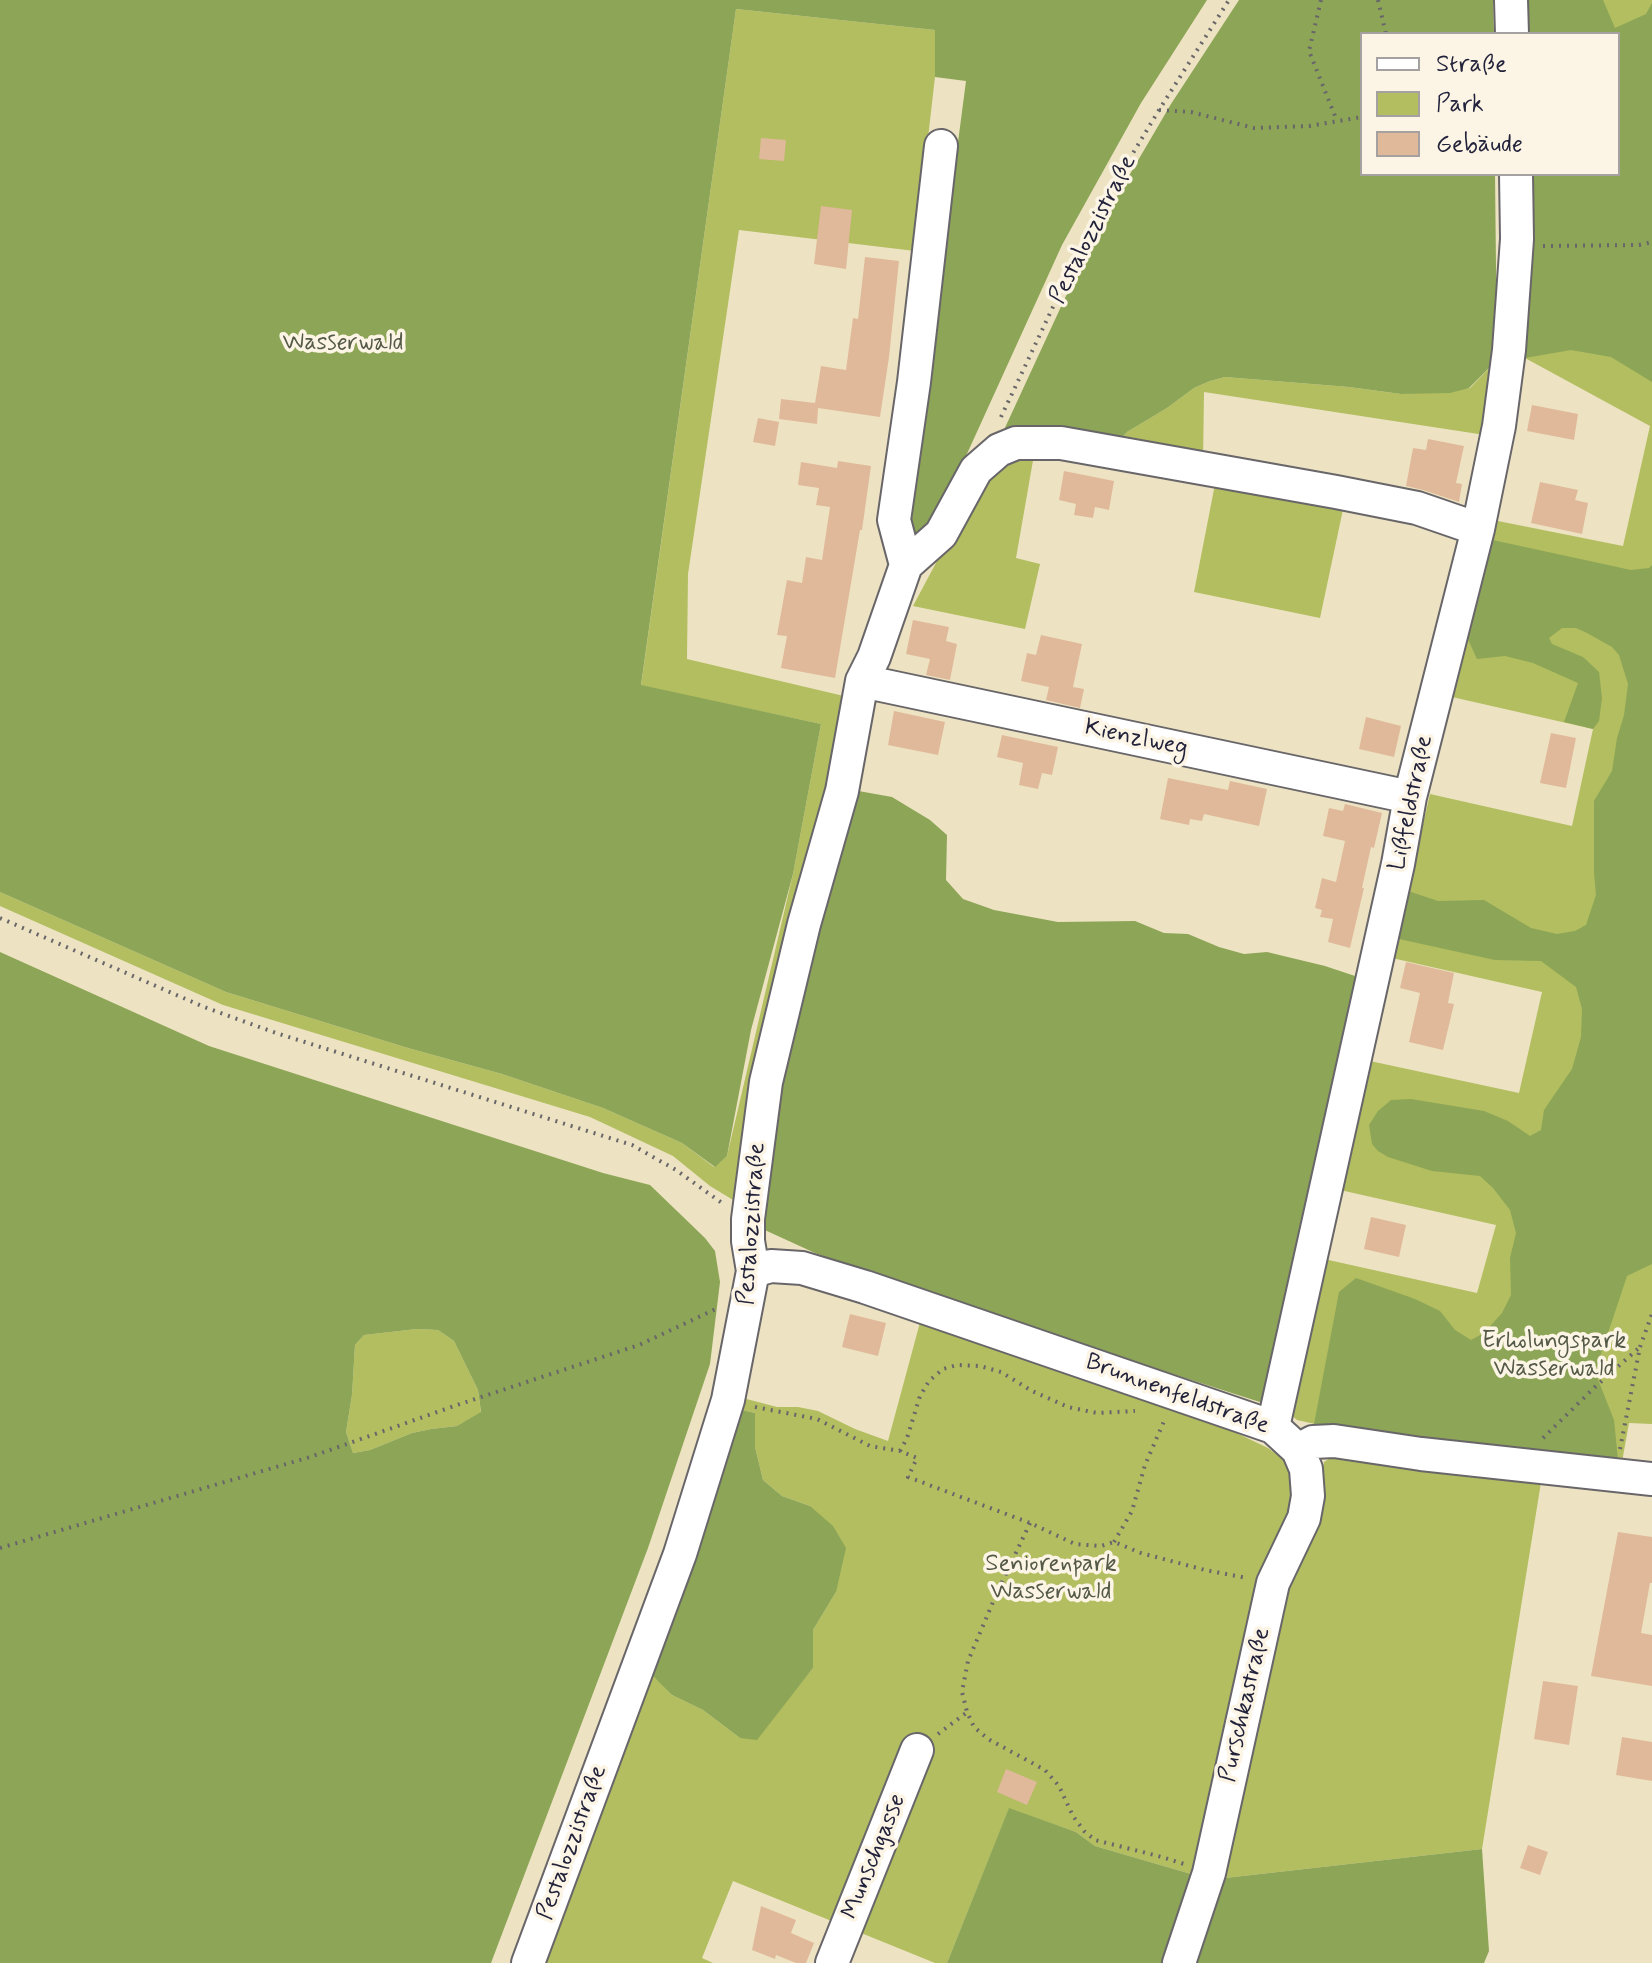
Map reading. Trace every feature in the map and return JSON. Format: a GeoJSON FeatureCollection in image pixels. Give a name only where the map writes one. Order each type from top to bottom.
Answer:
{"type":"FeatureCollection","features":[{"type":"Feature","properties":{"kind":"street"},"geometry":{"type":"LineString","coordinates":[[1511,0],[1512,32]]}},
{"type":"Feature","properties":{"kind":"street"},"geometry":{"type":"LineString","coordinates":[[906,565],[894,520],[914,382],[941,146]]}},
{"type":"Feature","properties":{"kind":"street","name":"Lißfeldstraße"},"geometry":{"type":"LineString","coordinates":[[1273,1427],[1392,895],[1410,797],[1478,529],[1499,426],[1517,246],[1516,176]]}},
{"type":"Feature","properties":{"kind":"street","name":"Pestalozzistraße"},"geometry":{"type":"LineString","coordinates":[[528,1963],[680,1554],[728,1400],[752,1283],[748,1219],[766,1082],[804,924],[842,791],[862,681],[874,657],[906,565],[941,534],[976,470],[999,450],[1016,443],[1061,443],[1336,492],[1417,508],[1478,529]]}},
{"type":"Feature","properties":{"kind":"street","name":"Kienzlweg"},"geometry":{"type":"LineString","coordinates":[[862,681],[1410,797]]}},
{"type":"Feature","properties":{"kind":"street","name":"Brunnenfeldstraße"},"geometry":{"type":"LineString","coordinates":[[752,1283],[771,1266],[802,1268],[865,1287],[1273,1427],[1298,1450],[1313,1442],[1334,1441],[1421,1454],[1652,1479]]}},
{"type":"Feature","properties":{"kind":"street","name":"Purschkastraße"},"geometry":{"type":"LineString","coordinates":[[1179,1963],[1209,1873],[1273,1583],[1304,1518],[1308,1496],[1306,1469],[1298,1450]]}},
{"type":"Feature","properties":{"kind":"street","name":"Munschgasse"},"geometry":{"type":"LineString","coordinates":[[832,1963],[917,1750]]}},
{"type":"Feature","properties":{"kind":"path","name":"Pestalozzistraße"},"geometry":{"type":"LineString","coordinates":[[996,427],[1115,183],[1229,0]]}},
{"type":"Feature","properties":{"kind":"path"},"geometry":{"type":"LineString","coordinates":[[1321,0],[1309,51],[1337,121]]}},
{"type":"Feature","properties":{"kind":"path"},"geometry":{"type":"LineString","coordinates":[[1378,0],[1386,32]]}},
{"type":"Feature","properties":{"kind":"path"},"geometry":{"type":"LineString","coordinates":[[1159,110],[1191,112],[1254,128],[1309,126],[1360,117]]}},
{"type":"Feature","properties":{"kind":"path"},"geometry":{"type":"LineString","coordinates":[[1517,246],[1639,245],[1652,242]]}},
{"type":"Feature","properties":{"kind":"path"},"geometry":{"type":"LineString","coordinates":[[0,918],[204,1007],[276,1033],[632,1145],[676,1170],[748,1219]]}},
{"type":"Feature","properties":{"kind":"path"},"geometry":{"type":"LineString","coordinates":[[0,1548],[310,1457],[639,1345],[734,1300],[752,1283]]}},
{"type":"Feature","properties":{"kind":"path"},"geometry":{"type":"LineString","coordinates":[[1616,1475],[1640,1347],[1652,1314]]}},
{"type":"Feature","properties":{"kind":"path"},"geometry":{"type":"LineString","coordinates":[[1519,1465],[1554,1427],[1640,1347]]}},
{"type":"Feature","properties":{"kind":"path"},"geometry":{"type":"LineString","coordinates":[[900,1451],[920,1396],[929,1381],[943,1369],[957,1365],[980,1366],[1001,1372],[1032,1391],[1068,1407],[1097,1413],[1138,1411]]}},
{"type":"Feature","properties":{"kind":"path"},"geometry":{"type":"LineString","coordinates":[[728,1400],[817,1419],[870,1446],[900,1451],[917,1458],[908,1477],[1030,1523],[1075,1544],[1101,1546],[1114,1542],[1141,1553],[1205,1570],[1273,1583]]}},
{"type":"Feature","properties":{"kind":"path"},"geometry":{"type":"LineString","coordinates":[[1114,1542],[1132,1511],[1145,1465],[1167,1415]]}},
{"type":"Feature","properties":{"kind":"path"},"geometry":{"type":"LineString","coordinates":[[1030,1523],[968,1661],[962,1692],[974,1727],[988,1739],[1045,1770],[1059,1786],[1073,1816],[1095,1840],[1209,1873]]}},
{"type":"Feature","properties":{"kind":"path"},"geometry":{"type":"LineString","coordinates":[[917,1750],[967,1712]]}},
{"type":"Feature","properties":{"kind":"green space","name":"Wasserwald"},"geometry":{"type":"Polygon","coordinates":[[[0,0],[1207,0],[1141,103],[1062,245],[951,489],[932,526],[914,539],[907,533],[966,81],[935,77],[935,30],[736,9],[641,685],[821,724],[793,874],[751,1030],[727,1156],[715,1167],[682,1143],[603,1108],[502,1074],[226,992],[0,892],[0,0]]]}},
{"type":"Feature","properties":{"kind":"green space"},"geometry":{"type":"Polygon","coordinates":[[[1239,0],[1493,0],[1494,32],[1360,32],[1360,176],[1495,176],[1497,360],[1469,388],[1450,393],[1401,394],[1225,377],[1194,388],[1127,432],[1115,445],[997,445],[1109,210],[1171,104],[1239,0]]]}},
{"type":"Feature","properties":{"kind":"green space","name":"Erholungspark Wasserwald"},"geometry":{"type":"Polygon","coordinates":[[[1519,0],[1652,0],[1652,1424],[1629,1423],[1622,1462],[1387,1440],[1297,1420],[1289,1413],[1324,1259],[1477,1293],[1496,1225],[1340,1190],[1370,1061],[1519,1093],[1542,992],[1392,958],[1430,794],[1572,826],[1593,729],[1452,697],[1493,520],[1623,546],[1650,426],[1525,358],[1522,176],[1620,176],[1620,32],[1519,0]]]}},
{"type":"Feature","properties":{"kind":"green space"},"geometry":{"type":"Polygon","coordinates":[[[1519,0],[1603,0],[1615,28],[1646,14],[1652,3],[1652,382],[1611,357],[1571,350],[1525,358],[1522,176],[1620,176],[1620,32],[1520,32],[1519,0]]]}},
{"type":"Feature","properties":{"kind":"green space"},"geometry":{"type":"Polygon","coordinates":[[[736,9],[935,30],[935,77],[915,251],[739,230],[688,574],[687,659],[848,697],[738,1203],[710,1186],[673,1156],[590,1117],[223,1005],[0,906],[0,892],[226,992],[502,1074],[603,1108],[682,1143],[714,1167],[727,1156],[793,874],[821,724],[641,686],[736,9]]]}},
{"type":"Feature","properties":{"kind":"green space"},"geometry":{"type":"Polygon","coordinates":[[[1497,360],[1485,435],[1204,392],[1203,462],[1115,445],[1127,432],[1194,388],[1225,377],[1401,394],[1470,388],[1497,360]]]}},
{"type":"Feature","properties":{"kind":"green space"},"geometry":{"type":"Polygon","coordinates":[[[1035,449],[1016,558],[1040,564],[1025,629],[913,606],[985,471],[1035,449]]]}},
{"type":"Feature","properties":{"kind":"green space"},"geometry":{"type":"Polygon","coordinates":[[[1216,479],[1345,500],[1320,618],[1194,592],[1216,479]]]}},
{"type":"Feature","properties":{"kind":"green space"},"geometry":{"type":"Polygon","coordinates":[[[1488,539],[1631,570],[1652,565],[1652,1264],[1627,1276],[1595,1372],[1614,1420],[1618,1460],[1467,1447],[1314,1424],[1339,1292],[1356,1278],[1440,1311],[1455,1330],[1471,1340],[1484,1333],[1502,1313],[1511,1295],[1510,1258],[1516,1233],[1510,1210],[1480,1176],[1432,1171],[1378,1151],[1372,1144],[1369,1125],[1378,1111],[1391,1100],[1411,1099],[1484,1111],[1508,1121],[1530,1136],[1541,1130],[1544,1110],[1572,1069],[1581,1037],[1582,1009],[1576,987],[1541,961],[1495,960],[1399,939],[1408,891],[1438,901],[1484,900],[1531,928],[1557,934],[1575,931],[1586,925],[1596,895],[1594,801],[1612,771],[1628,684],[1619,655],[1612,647],[1576,628],[1562,628],[1549,638],[1552,644],[1583,657],[1599,672],[1602,698],[1599,721],[1593,729],[1564,722],[1578,683],[1533,663],[1505,656],[1477,659],[1466,635],[1488,539]]]}},
{"type":"Feature","properties":{"kind":"green space"},"geometry":{"type":"Polygon","coordinates":[[[853,790],[892,797],[930,820],[947,835],[946,880],[963,899],[994,910],[1058,922],[1135,921],[1164,933],[1188,934],[1244,954],[1267,952],[1361,978],[1266,1404],[933,1297],[815,1253],[756,1226],[773,1094],[853,790]]]}},
{"type":"Feature","properties":{"kind":"green space"},"geometry":{"type":"Polygon","coordinates":[[[0,952],[209,1046],[603,1173],[650,1185],[715,1251],[720,1282],[710,1364],[648,1548],[491,1963],[0,1963],[0,952]],[[417,1329],[364,1335],[355,1345],[346,1432],[353,1453],[370,1450],[412,1433],[457,1426],[481,1412],[478,1390],[454,1341],[438,1330],[417,1329]]]}},
{"type":"Feature","properties":{"kind":"green space","name":"Seniorenpark Wasserwald"},"geometry":{"type":"Polygon","coordinates":[[[922,1315],[1209,1420],[1268,1448],[1284,1460],[1294,1473],[1299,1490],[1198,1876],[1095,1846],[1076,1832],[1009,1809],[947,1963],[935,1963],[733,1881],[702,1958],[713,1963],[536,1963],[646,1667],[672,1695],[703,1710],[740,1738],[796,1689],[813,1668],[813,1630],[836,1592],[810,1506],[782,1496],[763,1480],[755,1447],[755,1413],[733,1408],[735,1396],[777,1407],[818,1411],[888,1441],[922,1315]]]}},
{"type":"Feature","properties":{"kind":"green space"},"geometry":{"type":"Polygon","coordinates":[[[417,1329],[438,1330],[454,1341],[478,1390],[481,1413],[457,1426],[412,1433],[370,1450],[353,1453],[346,1432],[355,1345],[364,1335],[417,1329]]]}},
{"type":"Feature","properties":{"kind":"green space"},"geometry":{"type":"Polygon","coordinates":[[[733,1408],[755,1413],[755,1447],[763,1480],[782,1496],[810,1506],[833,1526],[846,1548],[836,1592],[813,1630],[813,1668],[757,1740],[740,1738],[703,1710],[672,1695],[646,1667],[733,1408]]]}},
{"type":"Feature","properties":{"kind":"green space"},"geometry":{"type":"Polygon","coordinates":[[[1339,1452],[1542,1476],[1482,1849],[1216,1879],[1275,1612],[1310,1535],[1324,1462],[1339,1452]]]}},
{"type":"Feature","properties":{"kind":"green space"},"geometry":{"type":"Polygon","coordinates":[[[1009,1808],[1076,1832],[1095,1846],[1198,1876],[1168,1963],[947,1963],[1009,1808]]]}},
{"type":"Feature","properties":{"kind":"green space"},"geometry":{"type":"Polygon","coordinates":[[[1482,1849],[1489,1951],[1484,1963],[1190,1963],[1216,1879],[1482,1849]]]}},
{"type":"Feature","properties":{"kind":"building"},"geometry":{"type":"Polygon","coordinates":[[[761,138],[786,140],[784,161],[759,159],[761,138]]]}},
{"type":"Feature","properties":{"kind":"building"},"geometry":{"type":"Polygon","coordinates":[[[821,206],[852,210],[846,269],[814,264],[821,206]]]}},
{"type":"Feature","properties":{"kind":"building"},"geometry":{"type":"Polygon","coordinates":[[[865,257],[899,261],[880,417],[818,408],[817,424],[779,419],[781,399],[815,403],[821,366],[846,370],[853,318],[858,319],[865,257]]]}},
{"type":"Feature","properties":{"kind":"building"},"geometry":{"type":"Polygon","coordinates":[[[1532,405],[1578,414],[1574,440],[1527,431],[1532,405]]]}},
{"type":"Feature","properties":{"kind":"building"},"geometry":{"type":"Polygon","coordinates":[[[758,418],[779,422],[775,446],[753,442],[758,418]]]}},
{"type":"Feature","properties":{"kind":"building"},"geometry":{"type":"Polygon","coordinates":[[[1428,439],[1464,446],[1456,483],[1462,484],[1459,502],[1406,486],[1413,448],[1426,450],[1428,439]]]}},
{"type":"Feature","properties":{"kind":"building"},"geometry":{"type":"Polygon","coordinates":[[[838,461],[871,466],[835,678],[781,668],[787,636],[777,635],[787,580],[802,583],[806,557],[822,560],[830,507],[816,505],[819,488],[798,485],[801,462],[837,468],[838,461]]]}},
{"type":"Feature","properties":{"kind":"building"},"geometry":{"type":"Polygon","coordinates":[[[1064,471],[1114,481],[1109,510],[1095,507],[1093,518],[1074,515],[1076,504],[1059,500],[1064,471]]]}},
{"type":"Feature","properties":{"kind":"building"},"geometry":{"type":"Polygon","coordinates":[[[1540,482],[1578,490],[1575,500],[1588,503],[1582,534],[1531,523],[1540,482]]]}},
{"type":"Feature","properties":{"kind":"building"},"geometry":{"type":"Polygon","coordinates":[[[913,620],[949,627],[946,641],[957,644],[950,680],[926,675],[930,659],[906,654],[913,620]]]}},
{"type":"Feature","properties":{"kind":"building"},"geometry":{"type":"Polygon","coordinates":[[[1041,635],[1082,644],[1073,687],[1084,689],[1080,708],[1046,700],[1049,687],[1021,681],[1027,653],[1036,655],[1041,635]]]}},
{"type":"Feature","properties":{"kind":"building"},"geometry":{"type":"Polygon","coordinates":[[[894,711],[945,722],[938,755],[888,745],[894,711]]]}},
{"type":"Feature","properties":{"kind":"building"},"geometry":{"type":"Polygon","coordinates":[[[1366,717],[1401,726],[1394,757],[1359,749],[1366,717]]]}},
{"type":"Feature","properties":{"kind":"building"},"geometry":{"type":"Polygon","coordinates":[[[1551,733],[1576,738],[1566,788],[1540,783],[1551,733]]]}},
{"type":"Feature","properties":{"kind":"building"},"geometry":{"type":"Polygon","coordinates":[[[1002,735],[1058,747],[1052,775],[1042,773],[1038,789],[1019,785],[1023,763],[997,757],[1002,735]]]}},
{"type":"Feature","properties":{"kind":"building"},"geometry":{"type":"Polygon","coordinates":[[[1168,778],[1228,790],[1230,781],[1267,789],[1259,826],[1204,814],[1202,821],[1190,819],[1189,825],[1160,819],[1168,778]]]}},
{"type":"Feature","properties":{"kind":"building"},"geometry":{"type":"Polygon","coordinates":[[[1345,804],[1382,813],[1374,848],[1371,847],[1350,948],[1328,942],[1333,919],[1320,917],[1322,910],[1315,908],[1322,878],[1336,882],[1345,841],[1323,836],[1329,808],[1343,811],[1345,804]]]}},
{"type":"Feature","properties":{"kind":"building"},"geometry":{"type":"Polygon","coordinates":[[[1406,962],[1454,973],[1448,1003],[1454,1004],[1443,1050],[1409,1042],[1420,993],[1400,988],[1406,962]]]}},
{"type":"Feature","properties":{"kind":"building"},"geometry":{"type":"Polygon","coordinates":[[[1371,1217],[1406,1225],[1399,1257],[1364,1249],[1371,1217]]]}},
{"type":"Feature","properties":{"kind":"building"},"geometry":{"type":"Polygon","coordinates":[[[850,1314],[886,1323],[878,1356],[842,1347],[850,1314]]]}},
{"type":"Feature","properties":{"kind":"building"},"geometry":{"type":"Polygon","coordinates":[[[1618,1532],[1652,1537],[1652,1583],[1641,1633],[1652,1635],[1652,1686],[1591,1676],[1618,1532]]]}},
{"type":"Feature","properties":{"kind":"building"},"geometry":{"type":"Polygon","coordinates":[[[1543,1681],[1578,1686],[1569,1745],[1534,1739],[1543,1681]]]}},
{"type":"Feature","properties":{"kind":"building"},"geometry":{"type":"Polygon","coordinates":[[[1622,1737],[1652,1742],[1652,1781],[1616,1775],[1622,1737]]]}},
{"type":"Feature","properties":{"kind":"building"},"geometry":{"type":"Polygon","coordinates":[[[1006,1769],[1037,1782],[1027,1805],[997,1792],[1006,1769]]]}},
{"type":"Feature","properties":{"kind":"building"},"geometry":{"type":"Polygon","coordinates":[[[1528,1845],[1548,1852],[1540,1875],[1520,1868],[1528,1845]]]}},
{"type":"Feature","properties":{"kind":"building"},"geometry":{"type":"Polygon","coordinates":[[[761,1906],[796,1920],[791,1933],[814,1943],[806,1963],[796,1963],[776,1955],[775,1959],[752,1950],[761,1906]]]}}]}
